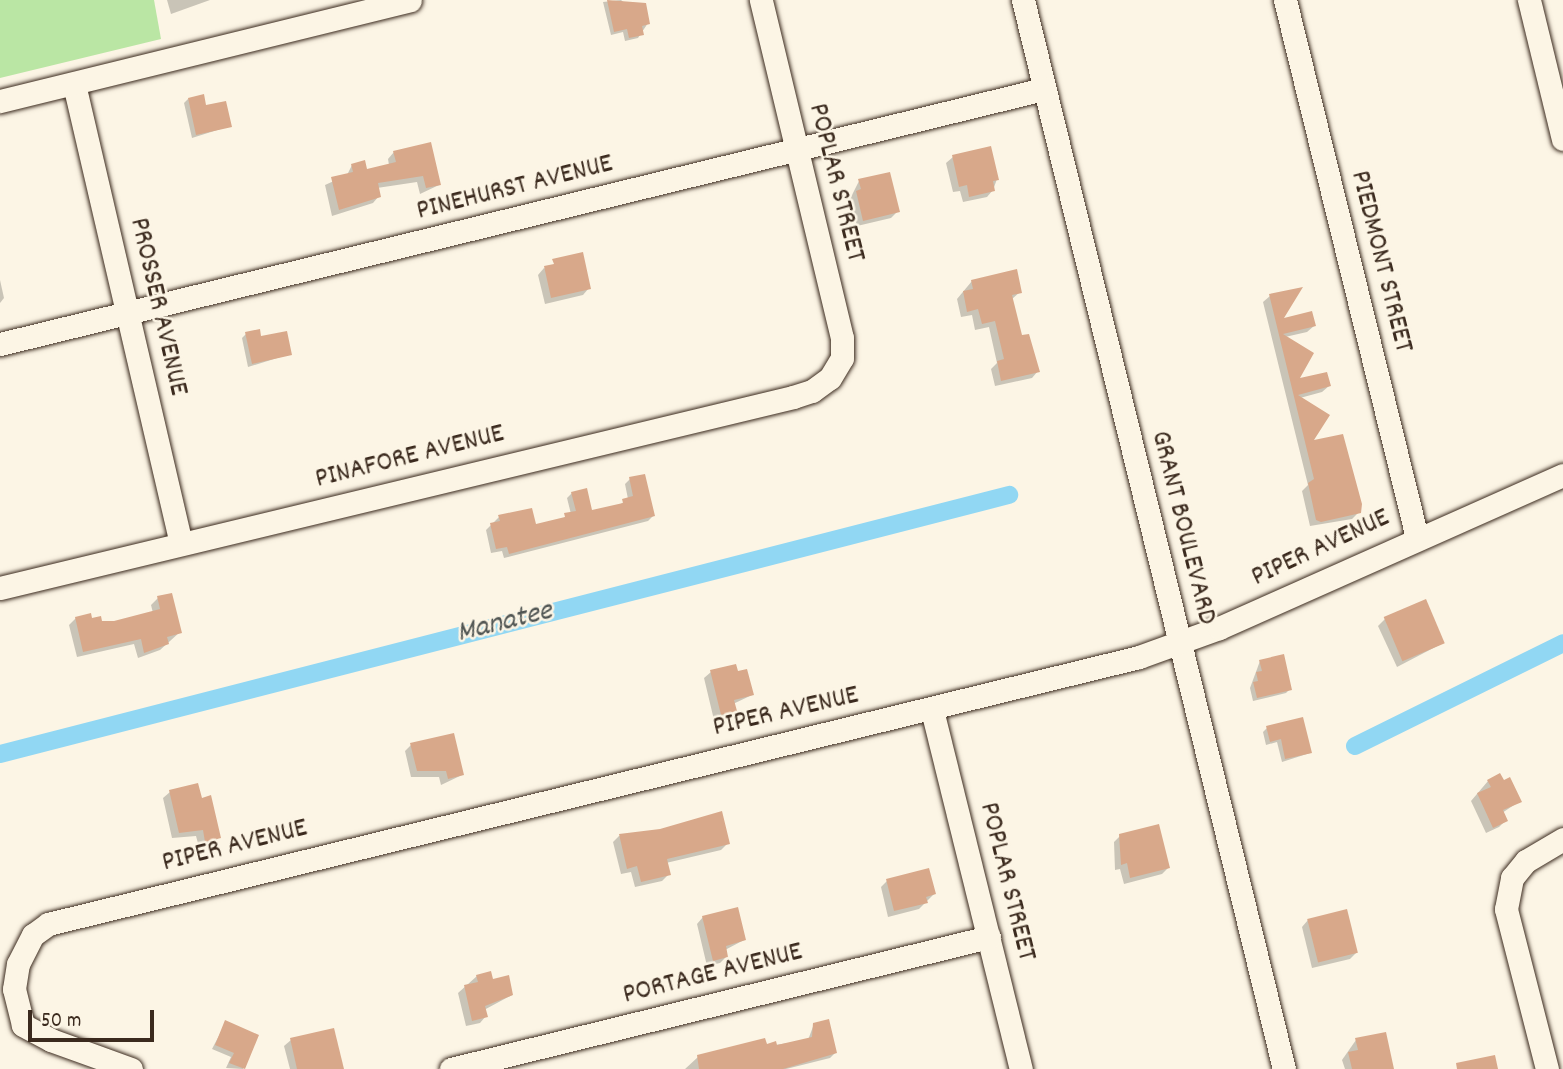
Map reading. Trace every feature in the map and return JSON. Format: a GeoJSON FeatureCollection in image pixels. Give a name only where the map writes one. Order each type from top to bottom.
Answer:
{"type":"FeatureCollection","features":[{"type":"Feature","properties":{"kind":"street"},"geometry":{"type":"LineString","coordinates":[[0,101],[411,0]]}},
{"type":"Feature","properties":{"kind":"street","name":"POPLAR STREET"},"geometry":{"type":"LineString","coordinates":[[761,0],[842,338],[842,358],[830,378]]}},
{"type":"Feature","properties":{"kind":"street","name":"GRANT BOULEVARD"},"geometry":{"type":"LineString","coordinates":[[1023,0],[1284,1069]]}},
{"type":"Feature","properties":{"kind":"street","name":"PIEDMONT STREET"},"geometry":{"type":"LineString","coordinates":[[1285,0],[1417,538]]}},
{"type":"Feature","properties":{"kind":"street"},"geometry":{"type":"LineString","coordinates":[[1529,0],[1563,139]]}},
{"type":"Feature","properties":{"kind":"street","name":"PROSSER AVENUE"},"geometry":{"type":"LineString","coordinates":[[74,84],[181,543]]}},
{"type":"Feature","properties":{"kind":"street","name":"PINEHURST AVENUE"},"geometry":{"type":"LineString","coordinates":[[0,344],[1044,89]]}},
{"type":"Feature","properties":{"kind":"street","name":"PINAFORE AVENUE"},"geometry":{"type":"LineString","coordinates":[[0,588],[793,397],[812,391],[830,378]]}},
{"type":"Feature","properties":{"kind":"street","name":"PIPER AVENUE"},"geometry":{"type":"LineString","coordinates":[[131,1069],[51,1040],[23,1025],[14,989],[18,964],[33,935],[73,917],[932,710],[1179,643],[1563,475]]}},
{"type":"Feature","properties":{"kind":"street","name":"POPLAR STREET"},"geometry":{"type":"LineString","coordinates":[[932,710],[1021,1069]]}},
{"type":"Feature","properties":{"kind":"street"},"geometry":{"type":"LineString","coordinates":[[1547,1069],[1506,909],[1513,878],[1526,861],[1563,839]]}},
{"type":"Feature","properties":{"kind":"street","name":"PORTAGE AVENUE"},"geometry":{"type":"LineString","coordinates":[[451,1069],[989,937]]}},
{"type":"Feature","properties":{"kind":"green space"},"geometry":{"type":"Polygon","coordinates":[[[0,0],[154,0],[161,39],[0,78],[0,0]]]}},
{"type":"Feature","properties":{"kind":"building"},"geometry":{"type":"Polygon","coordinates":[[[607,0],[646,3],[650,24],[642,26],[644,35],[629,38],[627,29],[614,32],[607,0]]]}},
{"type":"Feature","properties":{"kind":"building"},"geometry":{"type":"Polygon","coordinates":[[[204,94],[206,105],[226,101],[232,127],[196,135],[188,98],[204,94]]]}},
{"type":"Feature","properties":{"kind":"building"},"geometry":{"type":"Polygon","coordinates":[[[431,142],[441,185],[426,188],[423,176],[378,183],[381,197],[339,210],[331,177],[353,172],[351,164],[365,160],[367,169],[396,162],[393,151],[431,142]]]}},
{"type":"Feature","properties":{"kind":"building"},"geometry":{"type":"Polygon","coordinates":[[[991,146],[999,180],[993,181],[995,191],[969,197],[967,185],[959,187],[952,155],[991,146]]]}},
{"type":"Feature","properties":{"kind":"building"},"geometry":{"type":"Polygon","coordinates":[[[890,172],[900,212],[863,221],[856,191],[861,189],[858,179],[890,172]]]}},
{"type":"Feature","properties":{"kind":"building"},"geometry":{"type":"Polygon","coordinates":[[[583,252],[591,289],[551,298],[544,266],[554,264],[552,259],[583,252]]]}},
{"type":"Feature","properties":{"kind":"building"},"geometry":{"type":"Polygon","coordinates":[[[1017,269],[1022,293],[1012,295],[1022,335],[1029,334],[1040,372],[1001,381],[997,361],[1004,359],[995,321],[982,324],[978,309],[967,312],[963,291],[973,289],[971,280],[1017,269]]]}},
{"type":"Feature","properties":{"kind":"building"},"geometry":{"type":"Polygon","coordinates":[[[1303,287],[1284,318],[1312,311],[1316,326],[1283,334],[1314,353],[1300,378],[1327,372],[1331,386],[1298,395],[1330,415],[1314,440],[1343,434],[1362,504],[1361,513],[1321,522],[1316,520],[1308,483],[1314,479],[1269,294],[1303,287]]]}},
{"type":"Feature","properties":{"kind":"building"},"geometry":{"type":"Polygon","coordinates":[[[260,329],[261,336],[287,331],[292,355],[252,364],[245,332],[260,329]]]}},
{"type":"Feature","properties":{"kind":"building"},"geometry":{"type":"Polygon","coordinates":[[[645,474],[655,516],[509,554],[507,547],[496,549],[490,523],[500,521],[498,515],[532,508],[536,524],[565,517],[564,513],[576,511],[571,492],[587,488],[592,510],[623,503],[622,499],[633,496],[629,477],[645,474]]]}},
{"type":"Feature","properties":{"kind":"building"},"geometry":{"type":"Polygon","coordinates":[[[172,593],[182,633],[167,637],[169,644],[144,653],[141,639],[83,652],[75,617],[91,613],[92,618],[101,616],[102,621],[114,621],[160,609],[157,596],[172,593]]]}},
{"type":"Feature","properties":{"kind":"building"},"geometry":{"type":"Polygon","coordinates":[[[1426,599],[1445,643],[1402,661],[1384,617],[1426,599]]]}},
{"type":"Feature","properties":{"kind":"building"},"geometry":{"type":"Polygon","coordinates":[[[1284,654],[1292,690],[1257,698],[1253,682],[1258,681],[1256,672],[1262,671],[1259,660],[1284,654]]]}},
{"type":"Feature","properties":{"kind":"building"},"geometry":{"type":"Polygon","coordinates":[[[736,664],[738,671],[747,669],[754,695],[734,700],[737,711],[721,715],[710,670],[736,664]]]}},
{"type":"Feature","properties":{"kind":"building"},"geometry":{"type":"Polygon","coordinates":[[[1303,717],[1312,753],[1285,759],[1281,739],[1270,742],[1266,726],[1303,717]]]}},
{"type":"Feature","properties":{"kind":"building"},"geometry":{"type":"Polygon","coordinates":[[[454,733],[464,775],[448,779],[446,771],[417,771],[410,743],[454,733]]]}},
{"type":"Feature","properties":{"kind":"building"},"geometry":{"type":"Polygon","coordinates":[[[1500,773],[1504,780],[1510,777],[1522,802],[1503,810],[1508,821],[1493,828],[1477,793],[1491,787],[1487,780],[1500,773]]]}},
{"type":"Feature","properties":{"kind":"building"},"geometry":{"type":"Polygon","coordinates":[[[198,783],[202,798],[211,795],[221,838],[205,842],[203,830],[179,833],[169,790],[198,783]]]}},
{"type":"Feature","properties":{"kind":"building"},"geometry":{"type":"Polygon","coordinates":[[[722,811],[730,844],[667,859],[671,875],[641,882],[637,866],[627,869],[619,834],[660,829],[722,811]]]}},
{"type":"Feature","properties":{"kind":"building"},"geometry":{"type":"Polygon","coordinates":[[[1159,824],[1170,868],[1130,878],[1127,863],[1121,865],[1119,834],[1159,824]]]}},
{"type":"Feature","properties":{"kind":"building"},"geometry":{"type":"Polygon","coordinates":[[[929,868],[936,894],[926,897],[928,903],[894,911],[886,879],[929,868]]]}},
{"type":"Feature","properties":{"kind":"building"},"geometry":{"type":"Polygon","coordinates":[[[738,907],[746,940],[726,946],[728,957],[713,961],[702,916],[738,907]]]}},
{"type":"Feature","properties":{"kind":"building"},"geometry":{"type":"Polygon","coordinates":[[[1347,909],[1358,953],[1318,963],[1307,919],[1347,909]]]}},
{"type":"Feature","properties":{"kind":"building"},"geometry":{"type":"Polygon","coordinates":[[[491,971],[493,979],[509,975],[513,995],[485,1006],[488,1017],[472,1021],[464,985],[478,982],[476,975],[491,971]]]}},
{"type":"Feature","properties":{"kind":"building"},"geometry":{"type":"Polygon","coordinates":[[[829,1019],[837,1053],[783,1069],[699,1069],[697,1055],[765,1038],[767,1044],[776,1041],[777,1045],[812,1037],[813,1023],[829,1019]]]}},
{"type":"Feature","properties":{"kind":"building"},"geometry":{"type":"Polygon","coordinates":[[[225,1020],[259,1035],[245,1069],[229,1063],[234,1053],[215,1045],[225,1020]]]}},
{"type":"Feature","properties":{"kind":"building"},"geometry":{"type":"Polygon","coordinates":[[[334,1028],[344,1069],[297,1069],[290,1038],[334,1028]]]}},
{"type":"Feature","properties":{"kind":"building"},"geometry":{"type":"Polygon","coordinates":[[[1386,1032],[1394,1069],[1352,1069],[1348,1052],[1358,1050],[1355,1038],[1386,1032]]]}},
{"type":"Feature","properties":{"kind":"building"},"geometry":{"type":"Polygon","coordinates":[[[1495,1055],[1498,1069],[1457,1069],[1456,1063],[1495,1055]]]}},
{"type":"Feature","properties":{"kind":"waterway","name":"Manatee"},"geometry":{"type":"LineString","coordinates":[[0,754],[1009,495]]}},
{"type":"Feature","properties":{"kind":"waterway"},"geometry":{"type":"LineString","coordinates":[[1355,746],[1563,643]]}}]}
